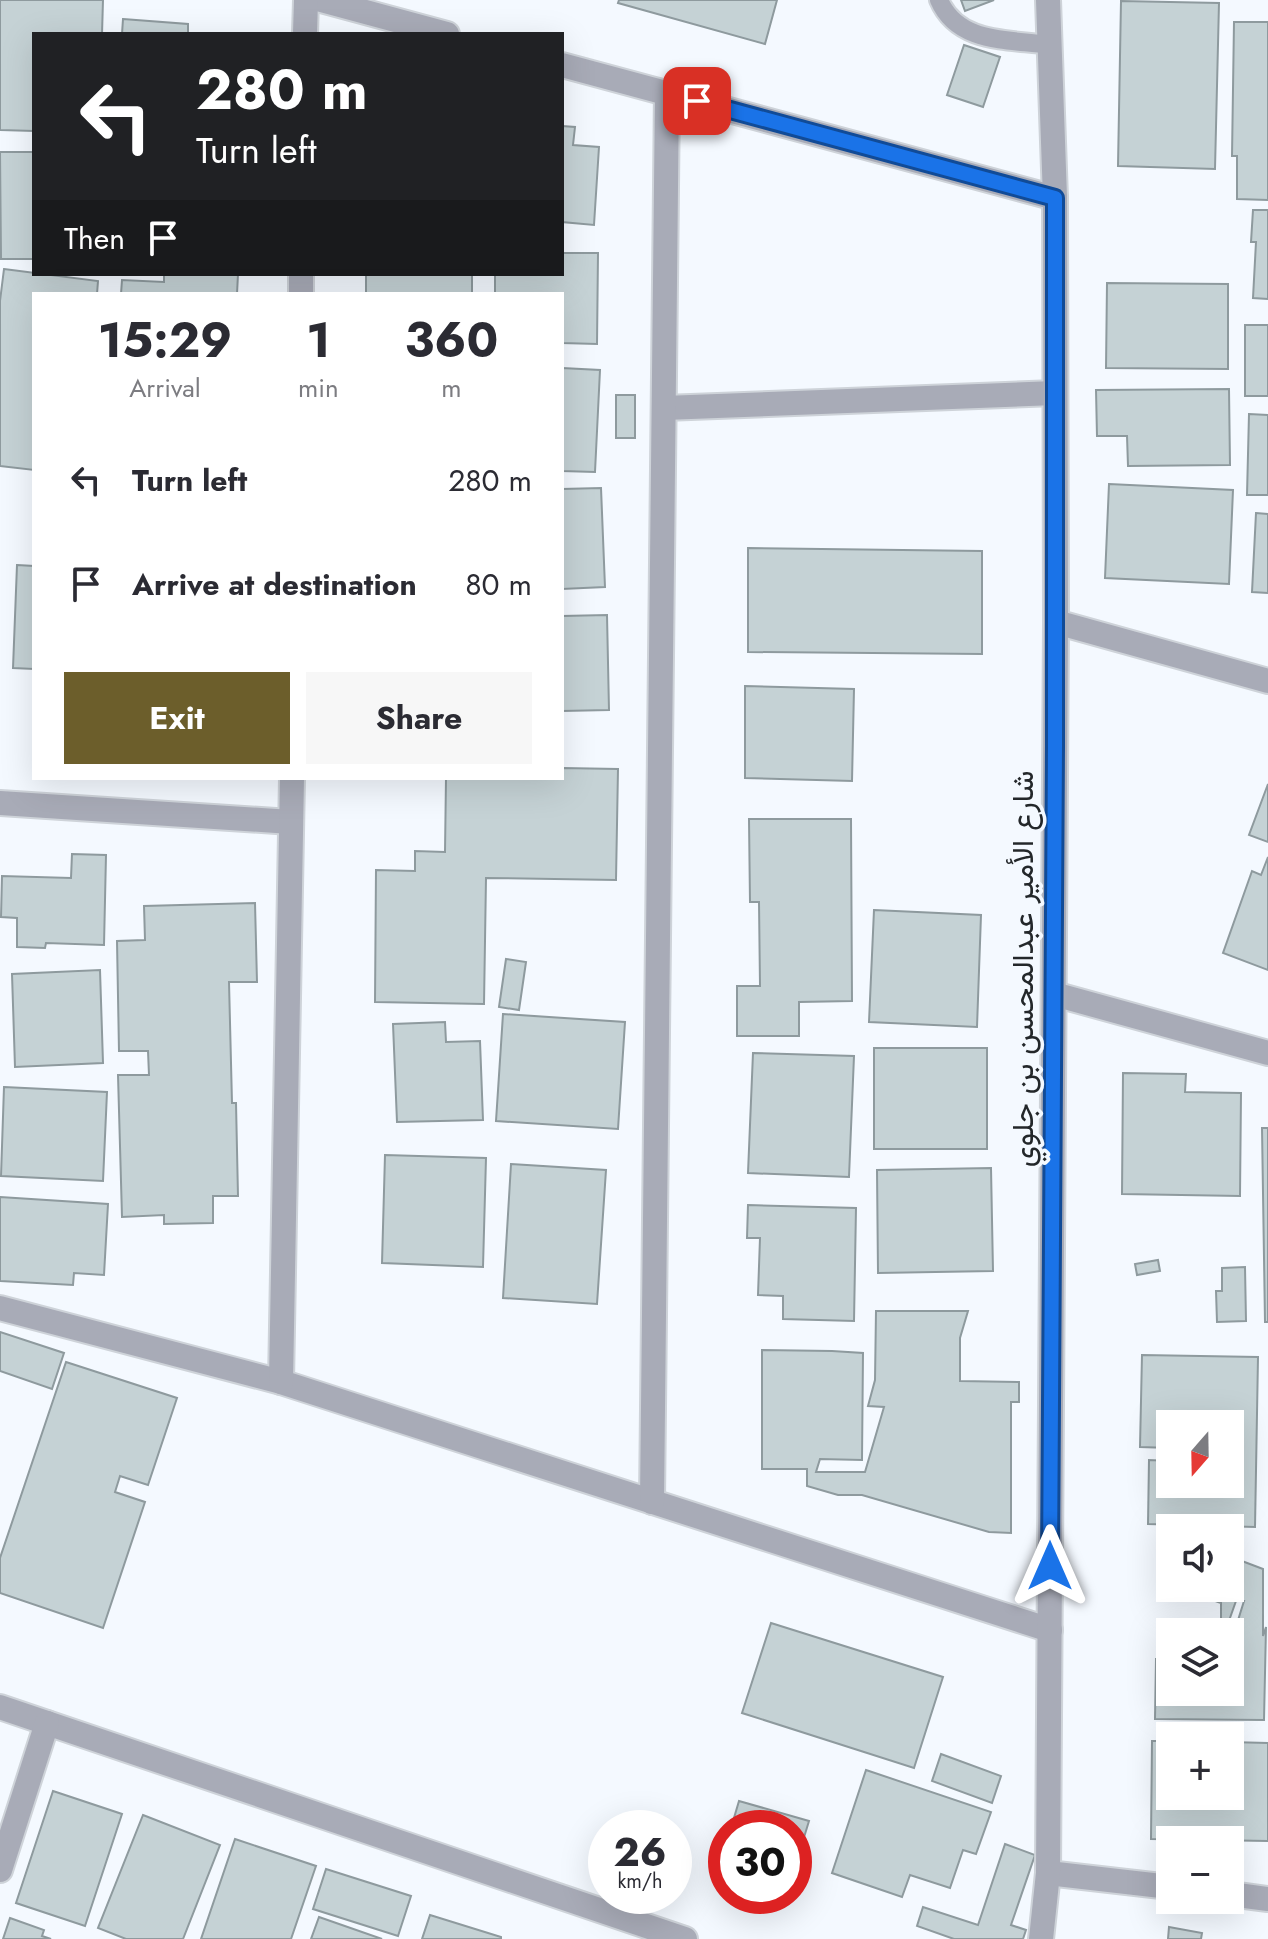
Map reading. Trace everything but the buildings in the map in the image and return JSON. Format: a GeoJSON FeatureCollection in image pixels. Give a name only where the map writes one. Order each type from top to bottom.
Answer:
{"type":"FeatureCollection","features":[{"type":"Feature","properties":{"kind":"street"},"geometry":{"type":"LineString","coordinates":[[305,32],[306,0]]}},
{"type":"Feature","properties":{"kind":"street"},"geometry":{"type":"LineString","coordinates":[[321,0],[440,32]]}},
{"type":"Feature","properties":{"kind":"street","name":"شارع الأمير عبدالمحسن بن جلوي"},"geometry":{"type":"LineString","coordinates":[[1041,1939],[1048,1873],[1056,622],[1055,198],[1048,0]]}},
{"type":"Feature","properties":{"kind":"street"},"geometry":{"type":"LineString","coordinates":[[564,66],[1055,198]]}},
{"type":"Feature","properties":{"kind":"street"},"geometry":{"type":"LineString","coordinates":[[652,1502],[667,93]]}},
{"type":"Feature","properties":{"kind":"street"},"geometry":{"type":"LineString","coordinates":[[664,408],[1055,393]]}},
{"type":"Feature","properties":{"kind":"street"},"geometry":{"type":"LineString","coordinates":[[1056,622],[1268,681]]}},
{"type":"Feature","properties":{"kind":"street"},"geometry":{"type":"LineString","coordinates":[[281,1382],[292,780]]}},
{"type":"Feature","properties":{"kind":"street"},"geometry":{"type":"LineString","coordinates":[[0,803],[291,822]]}},
{"type":"Feature","properties":{"kind":"street"},"geometry":{"type":"LineString","coordinates":[[1054,994],[1268,1053]]}},
{"type":"Feature","properties":{"kind":"street"},"geometry":{"type":"LineString","coordinates":[[0,1308],[281,1382],[1050,1630]]}},
{"type":"Feature","properties":{"kind":"street"},"geometry":{"type":"LineString","coordinates":[[0,1707],[655,1934],[685,1939]]}},
{"type":"Feature","properties":{"kind":"street"},"geometry":{"type":"LineString","coordinates":[[0,1870],[47,1723]]}},
{"type":"Feature","properties":{"kind":"street"},"geometry":{"type":"LineString","coordinates":[[1048,1873],[1156,1885]]}},
{"type":"Feature","properties":{"kind":"street"},"geometry":{"type":"LineString","coordinates":[[1244,1896],[1268,1899]]}},
{"type":"Feature","properties":{"kind":"lane"},"geometry":{"type":"LineString","coordinates":[[939,0],[946,15],[957,26],[977,35],[1049,45]]}},
{"type":"Feature","properties":{"kind":"route"},"geometry":{"type":"LineString","coordinates":[[697,101],[1055,198],[1050,1566]]}}]}
